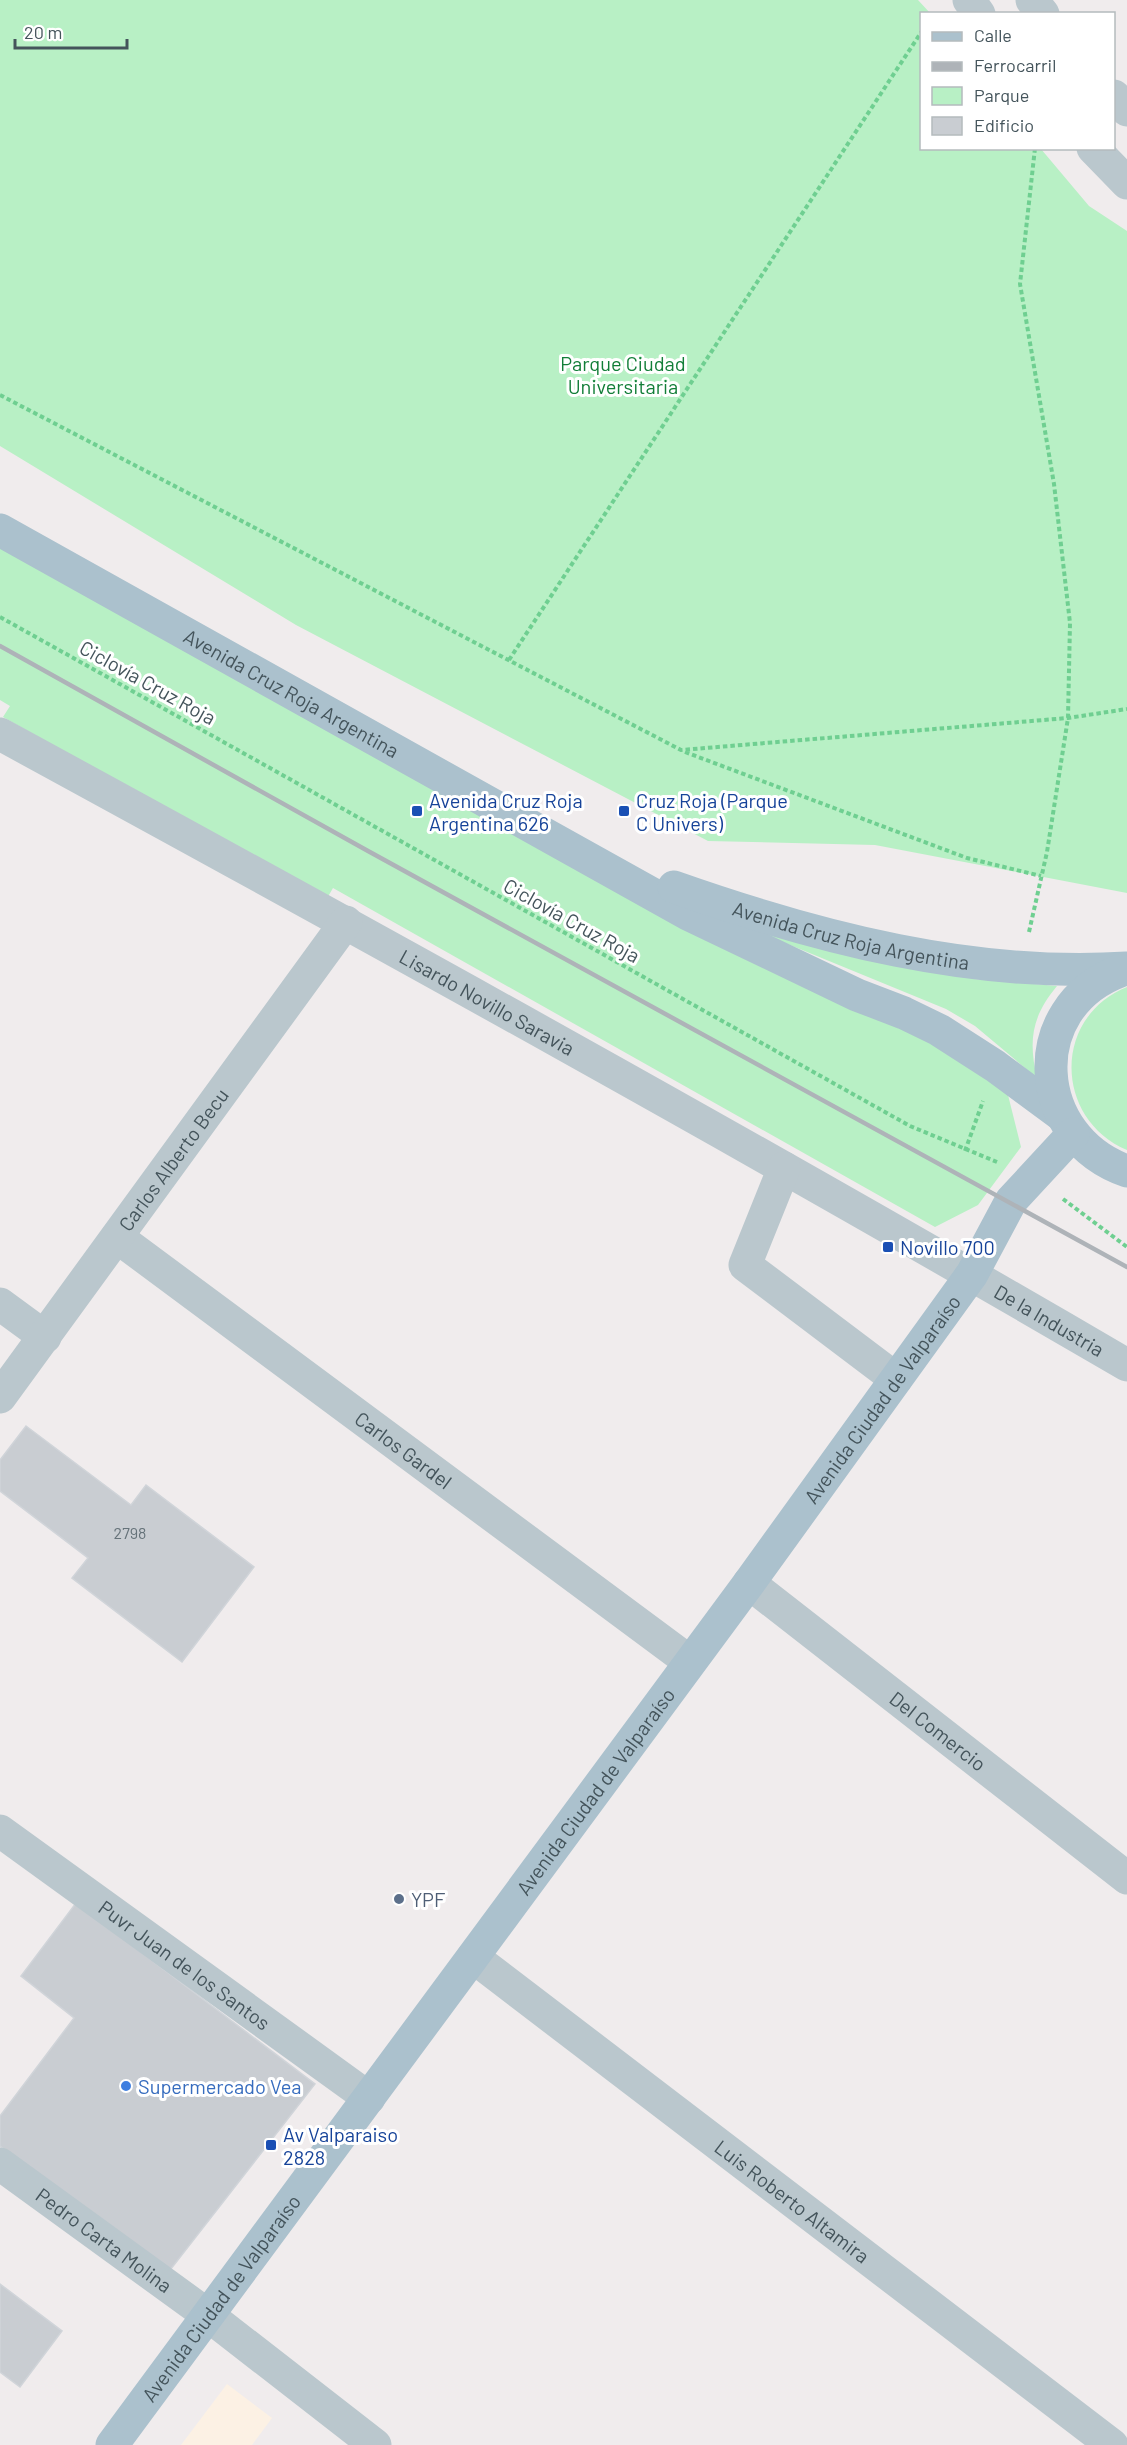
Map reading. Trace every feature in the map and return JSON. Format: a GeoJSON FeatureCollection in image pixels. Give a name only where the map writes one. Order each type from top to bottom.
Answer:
{"type":"FeatureCollection","features":[{"type":"Feature","properties":{"kind":"main road","name":"Avenida Cruz Roja Argentina"},"geometry":{"type":"LineString","coordinates":[[0,530],[688,914],[857,995],[904,1013],[939,1030],[995,1066],[1066,1124],[1090,1152],[1111,1165],[1127,1171]]}},
{"type":"Feature","properties":{"kind":"main road","name":"Avenida Cruz Roja Argentina"},"geometry":{"type":"LineString","coordinates":[[585,856],[748,913],[862,943],[976,964],[1084,971],[1127,969]]}},
{"type":"Feature","properties":{"kind":"main road"},"geometry":{"type":"LineString","coordinates":[[1066,1124],[1053,1093],[1050,1069],[1053,1047],[1060,1025],[1072,1005],[1088,989],[1106,976],[1127,969]]}},
{"type":"Feature","properties":{"kind":"main road","name":"Avenida Ciudad de Valparaíso"},"geometry":{"type":"LineString","coordinates":[[112,2445],[749,1583],[972,1274],[1011,1202],[1034,1176],[1066,1124]]}},
{"type":"Feature","properties":{"kind":"street"},"geometry":{"type":"LineString","coordinates":[[1115,98],[1127,110]]}},
{"type":"Feature","properties":{"kind":"street"},"geometry":{"type":"LineString","coordinates":[[1095,150],[1127,183]]}},
{"type":"Feature","properties":{"kind":"street","name":"Lisardo Novillo Saravia"},"geometry":{"type":"LineString","coordinates":[[0,734],[346,922],[972,1274]]}},
{"type":"Feature","properties":{"kind":"street","name":"Carlos Alberto Becu"},"geometry":{"type":"LineString","coordinates":[[0,1397],[346,922]]}},
{"type":"Feature","properties":{"kind":"street"},"geometry":{"type":"LineString","coordinates":[[784,1168],[745,1265],[896,1379]]}},
{"type":"Feature","properties":{"kind":"street","name":"Carlos Gardel"},"geometry":{"type":"LineString","coordinates":[[117,1237],[690,1662]]}},
{"type":"Feature","properties":{"kind":"street","name":"De la Industria"},"geometry":{"type":"LineString","coordinates":[[972,1274],[1127,1365]]}},
{"type":"Feature","properties":{"kind":"street"},"geometry":{"type":"LineString","coordinates":[[0,1304],[45,1336]]}},
{"type":"Feature","properties":{"kind":"street","name":"Del Comercio"},"geometry":{"type":"LineString","coordinates":[[749,1583],[1127,1878]]}},
{"type":"Feature","properties":{"kind":"street","name":"Puvr Juan de los Santos"},"geometry":{"type":"LineString","coordinates":[[0,1831],[369,2098]]}},
{"type":"Feature","properties":{"kind":"street","name":"Luis Roberto Altamira"},"geometry":{"type":"LineString","coordinates":[[473,1957],[1112,2445]]}},
{"type":"Feature","properties":{"kind":"street","name":"Pedro Carta Molina"},"geometry":{"type":"LineString","coordinates":[[0,2164],[209,2316],[375,2445]]}},
{"type":"Feature","properties":{"kind":"path"},"geometry":{"type":"LineString","coordinates":[[509,660],[920,33]]}},
{"type":"Feature","properties":{"kind":"path"},"geometry":{"type":"LineString","coordinates":[[1024,967],[1028,934],[1041,876],[1068,718],[1069,611],[1054,484],[1020,284],[1035,150]]}},
{"type":"Feature","properties":{"kind":"path"},"geometry":{"type":"LineString","coordinates":[[0,395],[681,750],[967,858],[1041,876]]}},
{"type":"Feature","properties":{"kind":"path","name":"Ciclovía Cruz Roja"},"geometry":{"type":"LineString","coordinates":[[0,616],[910,1126],[1034,1176],[1127,1247]]}},
{"type":"Feature","properties":{"kind":"path"},"geometry":{"type":"LineString","coordinates":[[681,750],[1068,718],[1127,709]]}},
{"type":"Feature","properties":{"kind":"path"},"geometry":{"type":"LineString","coordinates":[[965,1150],[995,1066]]}},
{"type":"Feature","properties":{"kind":"shaded area"},"geometry":{"type":"Polygon","coordinates":[[[227,2384],[272,2418],[252,2445],[181,2445],[227,2384]]]}},
{"type":"Feature","properties":{"kind":"green space","name":"Parque Ciudad Universitaria"},"geometry":{"type":"Polygon","coordinates":[[[0,0],[918,0],[929,12],[920,12],[920,150],[1042,150],[1089,206],[1127,231],[1127,893],[875,845],[708,841],[296,625],[0,446],[0,0]]]}},
{"type":"Feature","properties":{"kind":"green space"},"geometry":{"type":"Polygon","coordinates":[[[0,546],[928,1033],[1008,1095],[1021,1147],[978,1205],[935,1227],[333,888],[326,900],[3,717],[10,706],[0,700],[0,546]]]}},
{"type":"Feature","properties":{"kind":"green space"},"geometry":{"type":"Polygon","coordinates":[[[712,913],[974,979],[1057,986],[1042,1008],[1034,1029],[1033,1052],[1037,1078],[975,1026],[946,1009],[712,913]]]}},
{"type":"Feature","properties":{"kind":"green space"},"geometry":{"type":"Polygon","coordinates":[[[1127,987],[1127,1150],[1103,1135],[1086,1116],[1075,1093],[1072,1068],[1075,1044],[1085,1021],[1102,1001],[1127,987]]]}},
{"type":"Feature","properties":{"kind":"building"},"geometry":{"type":"Polygon","coordinates":[[[26,1426],[131,1505],[146,1485],[254,1567],[182,1662],[72,1578],[88,1558],[0,1491],[0,1460],[26,1426]]]}},
{"type":"Feature","properties":{"kind":"building"},"geometry":{"type":"Polygon","coordinates":[[[76,1903],[315,2084],[167,2274],[0,2146],[0,2116],[74,2018],[21,1976],[76,1903]]]}},
{"type":"Feature","properties":{"kind":"building"},"geometry":{"type":"Polygon","coordinates":[[[0,2284],[62,2331],[20,2387],[0,2372],[0,2284]]]}},
{"type":"Feature","properties":{"kind":"railway"},"geometry":{"type":"LineString","coordinates":[[0,646],[368,851],[1127,1267]]}},
{"type":"Feature","properties":{"kind":"place","name":"Avenida Cruz Roja Argentina 626"},"geometry":{"type":"Point","coordinates":[417,811]}},
{"type":"Feature","properties":{"kind":"place","name":"Cruz Roja (Parque C Univers)"},"geometry":{"type":"Point","coordinates":[624,811]}},
{"type":"Feature","properties":{"kind":"place","name":"Novillo 700"},"geometry":{"type":"Point","coordinates":[888,1247]}},
{"type":"Feature","properties":{"kind":"place","name":"YPF"},"geometry":{"type":"Point","coordinates":[399,1899]}},
{"type":"Feature","properties":{"kind":"place","name":"Supermercado Vea"},"geometry":{"type":"Point","coordinates":[126,2086]}},
{"type":"Feature","properties":{"kind":"place","name":"Av Valparaiso 2828"},"geometry":{"type":"Point","coordinates":[271,2145]}}]}
